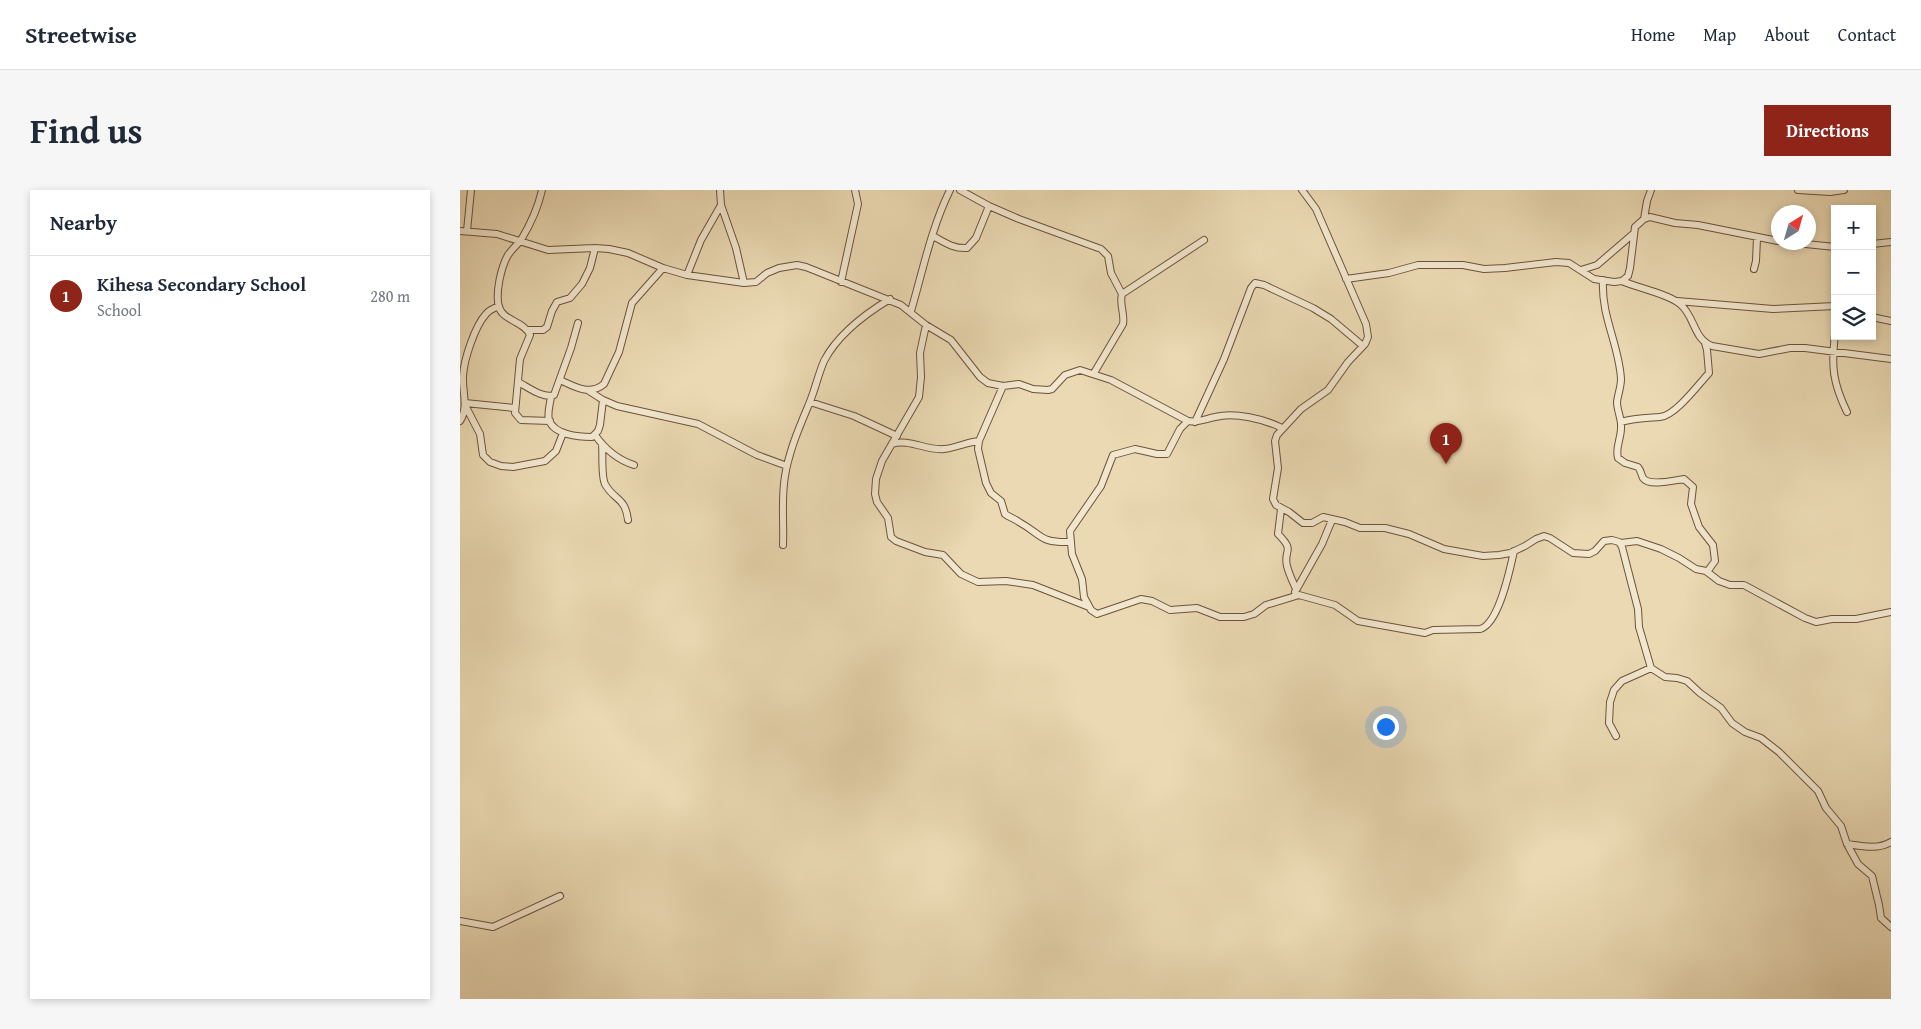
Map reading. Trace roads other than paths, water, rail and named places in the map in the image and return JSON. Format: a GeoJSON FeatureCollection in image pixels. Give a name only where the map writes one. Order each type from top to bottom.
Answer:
{"type":"FeatureCollection","features":[{"type":"Feature","properties":{"kind":"street"},"geometry":{"type":"LineString","coordinates":[[471,190],[463,231],[496,234],[548,250],[595,248],[628,253],[663,268],[687,275],[744,283],[756,282],[773,270],[797,265],[816,270],[841,282],[890,299],[911,311],[926,325],[951,340],[980,377],[988,383],[1003,386],[1019,384],[1033,389],[1048,390],[1052,389],[1064,375],[1080,370],[1094,373],[1128,388],[1192,421]]}},
{"type":"Feature","properties":{"kind":"street"},"geometry":{"type":"LineString","coordinates":[[542,190],[534,216],[502,267],[499,306],[504,314],[528,330],[546,329],[557,302],[570,298],[587,277],[595,248]]}},
{"type":"Feature","properties":{"kind":"street"},"geometry":{"type":"LineString","coordinates":[[720,190],[721,205],[736,248],[744,283]]}},
{"type":"Feature","properties":{"kind":"street"},"geometry":{"type":"LineString","coordinates":[[841,282],[858,204],[855,190]]}},
{"type":"Feature","properties":{"kind":"street"},"geometry":{"type":"LineString","coordinates":[[911,311],[924,261],[941,208],[950,190]]}},
{"type":"Feature","properties":{"kind":"street"},"geometry":{"type":"LineString","coordinates":[[960,190],[990,206],[1036,226],[1088,243],[1101,249],[1108,256],[1113,278],[1122,294],[1123,324],[1094,373]]}},
{"type":"Feature","properties":{"kind":"street"},"geometry":{"type":"LineString","coordinates":[[1302,190],[1316,210],[1366,324],[1368,337],[1328,390],[1300,409],[1282,428],[1275,439],[1278,462],[1273,498],[1280,509],[1289,512],[1303,524],[1312,523],[1322,517],[1345,522],[1360,528],[1385,528],[1409,534],[1444,549],[1483,556],[1499,555],[1514,551],[1544,536],[1573,553],[1589,554],[1604,542],[1615,540],[1621,543],[1637,541],[1661,549],[1695,568],[1707,572],[1726,584],[1744,585],[1816,622],[1856,619],[1891,612]]}},
{"type":"Feature","properties":{"kind":"street"},"geometry":{"type":"LineString","coordinates":[[1644,219],[1651,190]]}},
{"type":"Feature","properties":{"kind":"street"},"geometry":{"type":"LineString","coordinates":[[1798,190],[1830,192],[1844,190]]}},
{"type":"Feature","properties":{"kind":"street"},"geometry":{"type":"LineString","coordinates":[[687,275],[701,240],[721,205]]}},
{"type":"Feature","properties":{"kind":"street"},"geometry":{"type":"LineString","coordinates":[[933,236],[951,246],[966,248],[976,238],[990,206]]}},
{"type":"Feature","properties":{"kind":"street"},"geometry":{"type":"LineString","coordinates":[[1622,281],[1628,276],[1630,268],[1635,227],[1644,219],[1650,218],[1698,225],[1771,240]]}},
{"type":"Feature","properties":{"kind":"street"},"geometry":{"type":"LineString","coordinates":[[1581,270],[1597,266],[1633,234]]}},
{"type":"Feature","properties":{"kind":"street"},"geometry":{"type":"LineString","coordinates":[[1754,269],[1757,238]]}},
{"type":"Feature","properties":{"kind":"street"},"geometry":{"type":"LineString","coordinates":[[1122,294],[1204,240]]}},
{"type":"Feature","properties":{"kind":"street"},"geometry":{"type":"LineString","coordinates":[[1876,244],[1891,242]]}},
{"type":"Feature","properties":{"kind":"street"},"geometry":{"type":"LineString","coordinates":[[1816,245],[1831,247]]}},
{"type":"Feature","properties":{"kind":"street"},"geometry":{"type":"LineString","coordinates":[[1346,280],[1389,273],[1418,265],[1464,265],[1484,269],[1544,262],[1563,262],[1569,263],[1594,279],[1622,281],[1676,301],[1773,309],[1831,306]]}},
{"type":"Feature","properties":{"kind":"street"},"geometry":{"type":"LineString","coordinates":[[589,390],[600,388],[608,378],[619,352],[632,303],[663,268]]}},
{"type":"Feature","properties":{"kind":"street"},"geometry":{"type":"LineString","coordinates":[[1603,280],[1602,297],[1621,382],[1617,402],[1621,422],[1617,448],[1619,459],[1638,467],[1648,482],[1684,479],[1693,487],[1691,504],[1699,527],[1713,545],[1715,561],[1707,572]]}},
{"type":"Feature","properties":{"kind":"street"},"geometry":{"type":"LineString","coordinates":[[1192,421],[1224,360],[1251,288],[1255,283],[1264,285],[1313,308],[1331,319],[1363,346]]}},
{"type":"Feature","properties":{"kind":"street"},"geometry":{"type":"LineString","coordinates":[[782,545],[784,478],[797,432],[824,361],[838,342],[863,317],[890,299]]}},
{"type":"Feature","properties":{"kind":"street"},"geometry":{"type":"LineString","coordinates":[[1676,301],[1688,313],[1700,339],[1705,343],[1759,354],[1796,347],[1891,359]]}},
{"type":"Feature","properties":{"kind":"street"},"geometry":{"type":"LineString","coordinates":[[460,421],[465,412],[463,373],[475,334],[487,313],[499,306]]}},
{"type":"Feature","properties":{"kind":"street"},"geometry":{"type":"LineString","coordinates":[[1876,318],[1891,321]]}},
{"type":"Feature","properties":{"kind":"street"},"geometry":{"type":"LineString","coordinates":[[550,421],[551,397],[556,392],[578,322]]}},
{"type":"Feature","properties":{"kind":"street"},"geometry":{"type":"LineString","coordinates":[[926,325],[920,353],[921,377],[918,397],[882,461],[876,478],[875,494],[877,502],[888,518],[891,537],[893,540],[925,552],[943,555],[962,574],[978,582],[1006,581],[1033,585],[1090,607]]}},
{"type":"Feature","properties":{"kind":"street"},"geometry":{"type":"LineString","coordinates":[[528,330],[529,340],[520,358],[514,408],[517,417],[521,420],[550,421],[563,432],[588,437],[595,435],[600,425],[603,400]]}},
{"type":"Feature","properties":{"kind":"street"},"geometry":{"type":"LineString","coordinates":[[1834,340],[1834,381],[1847,412]]}},
{"type":"Feature","properties":{"kind":"street"},"geometry":{"type":"LineString","coordinates":[[1621,422],[1649,416],[1661,418],[1682,403],[1709,373],[1708,350],[1705,343]]}},
{"type":"Feature","properties":{"kind":"street"},"geometry":{"type":"LineString","coordinates":[[560,380],[572,386],[589,390],[603,400],[630,410],[698,424],[757,455],[787,466]]}},
{"type":"Feature","properties":{"kind":"street"},"geometry":{"type":"LineString","coordinates":[[518,382],[551,397]]}},
{"type":"Feature","properties":{"kind":"street"},"geometry":{"type":"LineString","coordinates":[[1003,386],[979,441],[978,449],[986,483],[991,493],[1001,501],[1005,514],[1049,541],[1071,542]]}},
{"type":"Feature","properties":{"kind":"street"},"geometry":{"type":"LineString","coordinates":[[810,402],[854,416],[897,436]]}},
{"type":"Feature","properties":{"kind":"street"},"geometry":{"type":"LineString","coordinates":[[465,404],[514,408]]}},
{"type":"Feature","properties":{"kind":"street"},"geometry":{"type":"LineString","coordinates":[[465,404],[480,434],[483,455],[490,462],[501,466],[513,467],[545,460],[556,451],[563,432]]}},
{"type":"Feature","properties":{"kind":"street"},"geometry":{"type":"LineString","coordinates":[[1282,428],[1267,421],[1246,417],[1216,416],[1192,421],[1180,429],[1167,454],[1157,454],[1135,448],[1113,455],[1101,486],[1072,526],[1071,542],[1074,562],[1082,579],[1083,593],[1093,613],[1101,614],[1128,602],[1141,599],[1152,601],[1170,610],[1197,608],[1220,617],[1244,617],[1254,614],[1266,605],[1295,592],[1322,544],[1332,520]]}},
{"type":"Feature","properties":{"kind":"street"},"geometry":{"type":"LineString","coordinates":[[595,435],[602,444],[621,460],[634,465]]}},
{"type":"Feature","properties":{"kind":"street"},"geometry":{"type":"LineString","coordinates":[[892,444],[902,442],[944,449],[979,441]]}},
{"type":"Feature","properties":{"kind":"street"},"geometry":{"type":"LineString","coordinates":[[602,444],[604,479],[610,490],[624,503],[628,520]]}},
{"type":"Feature","properties":{"kind":"street"},"geometry":{"type":"LineString","coordinates":[[1280,509],[1278,534],[1286,543],[1289,551],[1286,564],[1295,592]]}},
{"type":"Feature","properties":{"kind":"street"},"geometry":{"type":"LineString","coordinates":[[1621,543],[1638,609],[1639,628],[1651,668],[1665,678],[1677,678],[1688,681],[1700,694],[1721,708],[1732,723],[1745,732],[1761,738],[1779,752],[1818,791],[1826,808],[1841,826],[1847,844],[1858,864],[1872,876],[1880,918],[1891,927]]}},
{"type":"Feature","properties":{"kind":"street"},"geometry":{"type":"LineString","coordinates":[[1295,592],[1331,604],[1358,621],[1425,633],[1433,630],[1484,629],[1496,614],[1497,606],[1508,581],[1514,551]]}},
{"type":"Feature","properties":{"kind":"street"},"geometry":{"type":"LineString","coordinates":[[1616,736],[1609,723],[1610,702],[1614,690],[1622,681],[1651,668]]}},
{"type":"Feature","properties":{"kind":"street"},"geometry":{"type":"LineString","coordinates":[[1847,844],[1871,847],[1884,846],[1891,842]]}},
{"type":"Feature","properties":{"kind":"street"},"geometry":{"type":"LineString","coordinates":[[460,921],[493,927],[560,896]]}},
{"type":"Feature","properties":{"kind":"place","name":"Kihesa Secondary School"},"geometry":{"type":"Point","coordinates":[1446,464]}}]}
